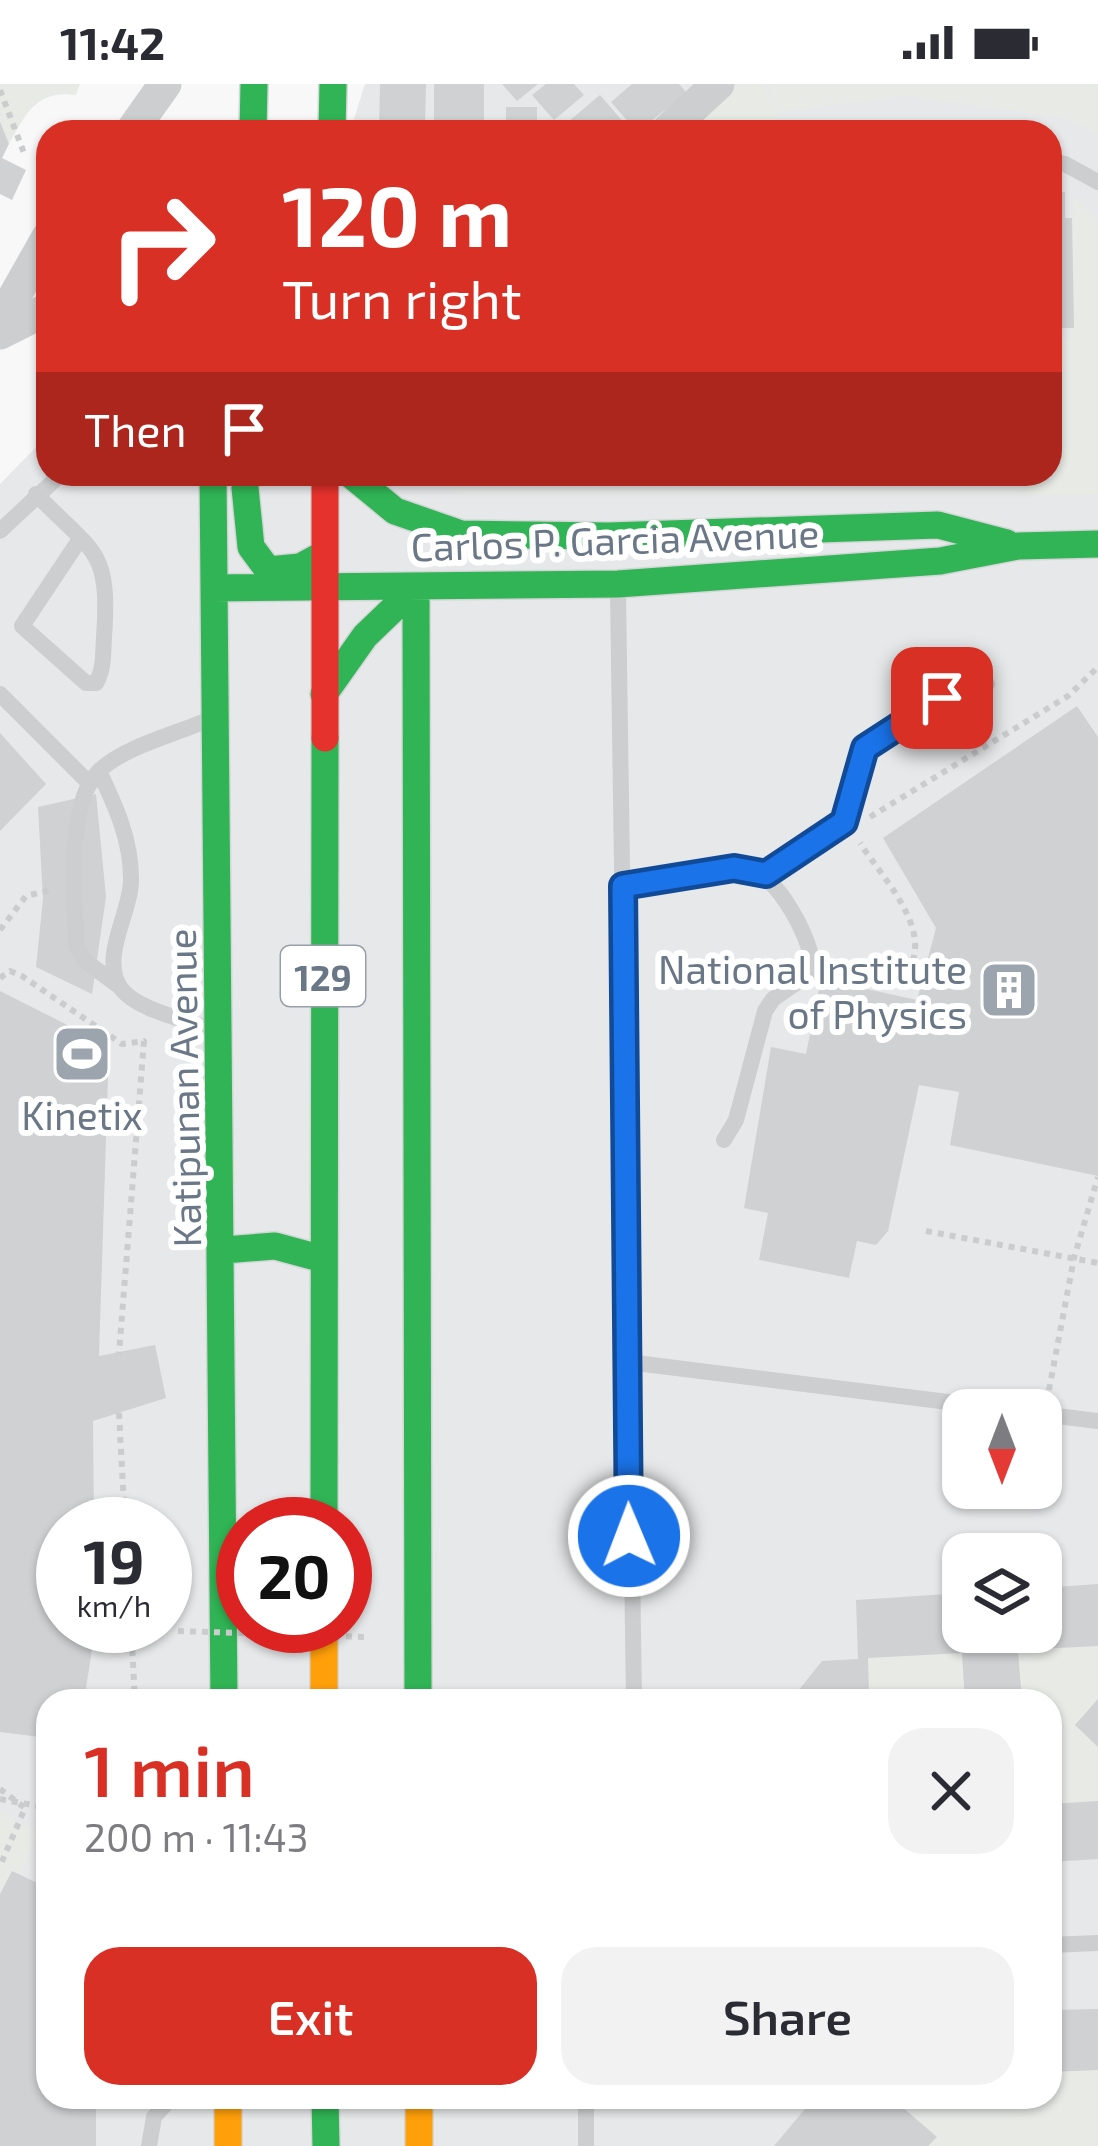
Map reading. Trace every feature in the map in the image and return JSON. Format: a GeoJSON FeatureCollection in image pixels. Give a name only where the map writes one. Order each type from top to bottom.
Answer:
{"type":"FeatureCollection","features":[{"type":"Feature","properties":{"kind":"main road"},"geometry":{"type":"LineString","coordinates":[[254,84],[254,120]]}},
{"type":"Feature","properties":{"kind":"main road"},"geometry":{"type":"LineString","coordinates":[[332,120],[333,84]]}},
{"type":"Feature","properties":{"kind":"main road","name":"Katipunan Avenue"},"geometry":{"type":"LineString","coordinates":[[213,486],[224,1250],[224,1689]]}},
{"type":"Feature","properties":{"kind":"main road"},"geometry":{"type":"LineString","coordinates":[[245,486],[245,537],[252,560],[268,571],[291,571],[324,554]]}},
{"type":"Feature","properties":{"kind":"main road"},"geometry":{"type":"LineString","coordinates":[[323,587],[325,486]]}},
{"type":"Feature","properties":{"kind":"main road","name":"Carlos P. Garcia Avenue"},"geometry":{"type":"LineString","coordinates":[[364,486],[395,512],[461,534],[609,536],[938,525],[1018,546]]}},
{"type":"Feature","properties":{"kind":"main road","name":"Carlos P. Garcia Avenue"},"geometry":{"type":"LineString","coordinates":[[214,588],[618,584],[940,561],[1018,546],[1098,544]]}},
{"type":"Feature","properties":{"kind":"main road","name":"129"},"geometry":{"type":"LineString","coordinates":[[323,587],[324,1497]]}},
{"type":"Feature","properties":{"kind":"main road"},"geometry":{"type":"LineString","coordinates":[[324,694],[365,636],[416,587]]}},
{"type":"Feature","properties":{"kind":"main road"},"geometry":{"type":"LineString","coordinates":[[416,587],[418,1689]]}},
{"type":"Feature","properties":{"kind":"main road"},"geometry":{"type":"LineString","coordinates":[[224,1250],[275,1246],[323,1259]]}},
{"type":"Feature","properties":{"kind":"main road"},"geometry":{"type":"LineString","coordinates":[[324,1653],[324,1689]]}},
{"type":"Feature","properties":{"kind":"main road"},"geometry":{"type":"LineString","coordinates":[[228,2109],[228,2146]]}},
{"type":"Feature","properties":{"kind":"main road"},"geometry":{"type":"LineString","coordinates":[[326,2109],[326,2146]]}},
{"type":"Feature","properties":{"kind":"main road"},"geometry":{"type":"LineString","coordinates":[[418,2109],[419,2146]]}},
{"type":"Feature","properties":{"kind":"street"},"geometry":{"type":"LineString","coordinates":[[139,120],[165,84]]}},
{"type":"Feature","properties":{"kind":"street"},"geometry":{"type":"LineString","coordinates":[[679,120],[718,84]]}},
{"type":"Feature","properties":{"kind":"street"},"geometry":{"type":"LineString","coordinates":[[0,322],[36,258]]}},
{"type":"Feature","properties":{"kind":"street"},"geometry":{"type":"LineString","coordinates":[[0,333],[36,315]]}},
{"type":"Feature","properties":{"kind":"lane"},"geometry":{"type":"LineString","coordinates":[[1062,164],[1098,182]]}},
{"type":"Feature","properties":{"kind":"lane"},"geometry":{"type":"LineString","coordinates":[[0,531],[46,486]]}},
{"type":"Feature","properties":{"kind":"lane"},"geometry":{"type":"LineString","coordinates":[[36,494],[80,539],[103,564],[107,580],[96,683],[86,683],[22,626],[80,539]]}},
{"type":"Feature","properties":{"kind":"lane"},"geometry":{"type":"LineString","coordinates":[[618,584],[634,1689]]}},
{"type":"Feature","properties":{"kind":"lane"},"geometry":{"type":"LineString","coordinates":[[623,886],[734,868],[766,874],[844,822],[865,748],[880,734],[942,698],[987,684]]}},
{"type":"Feature","properties":{"kind":"lane"},"geometry":{"type":"LineString","coordinates":[[0,694],[94,777],[121,817],[131,876],[129,906],[113,955],[118,986]]}},
{"type":"Feature","properties":{"kind":"lane"},"geometry":{"type":"LineString","coordinates":[[216,716],[94,777],[74,839],[76,946],[85,961],[133,999],[221,1034]]}},
{"type":"Feature","properties":{"kind":"lane"},"geometry":{"type":"LineString","coordinates":[[724,1140],[736,1120],[765,1011],[773,999],[814,971],[803,935],[766,874]]}},
{"type":"Feature","properties":{"kind":"lane"},"geometry":{"type":"LineString","coordinates":[[628,1362],[942,1401]]}},
{"type":"Feature","properties":{"kind":"lane"},"geometry":{"type":"LineString","coordinates":[[1062,1416],[1098,1421]]}},
{"type":"Feature","properties":{"kind":"lane"},"geometry":{"type":"LineString","coordinates":[[1062,1944],[1098,1943]]}},
{"type":"Feature","properties":{"kind":"lane"},"geometry":{"type":"LineString","coordinates":[[148,2146],[154,2117],[161,2109]]}},
{"type":"Feature","properties":{"kind":"lane"},"geometry":{"type":"LineString","coordinates":[[586,2109],[586,2146]]}},
{"type":"Feature","properties":{"kind":"path"},"geometry":{"type":"LineString","coordinates":[[0,90],[23,153]]}},
{"type":"Feature","properties":{"kind":"path"},"geometry":{"type":"LineString","coordinates":[[814,971],[899,982],[912,970],[916,929],[858,840],[864,821],[1068,696],[1098,667]]}},
{"type":"Feature","properties":{"kind":"path"},"geometry":{"type":"LineString","coordinates":[[0,930],[26,896]]}},
{"type":"Feature","properties":{"kind":"path"},"geometry":{"type":"LineString","coordinates":[[0,978],[10,971],[22,976],[122,1044],[144,1041],[118,1352]]}},
{"type":"Feature","properties":{"kind":"path"},"geometry":{"type":"LineString","coordinates":[[1048,1389],[1074,1258],[1098,1177]]}},
{"type":"Feature","properties":{"kind":"path"},"geometry":{"type":"LineString","coordinates":[[926,1231],[1098,1263]]}},
{"type":"Feature","properties":{"kind":"path"},"geometry":{"type":"LineString","coordinates":[[118,1413],[123,1497]]}},
{"type":"Feature","properties":{"kind":"path"},"geometry":{"type":"LineString","coordinates":[[132,1653],[134,1689]]}},
{"type":"Feature","properties":{"kind":"path"},"geometry":{"type":"LineString","coordinates":[[0,1789],[25,1808]]}},
{"type":"Feature","properties":{"kind":"path"},"geometry":{"type":"LineString","coordinates":[[0,1798],[36,1808]]}},
{"type":"Feature","properties":{"kind":"path"},"geometry":{"type":"LineString","coordinates":[[0,1866],[25,1808]]}},
{"type":"Feature","properties":{"kind":"shaded area"},"geometry":{"type":"Polygon","coordinates":[[[0,84],[80,84],[76,95],[51,96],[34,106],[9,144],[0,120],[0,84]]]}},
{"type":"Feature","properties":{"kind":"shaded area"},"geometry":{"type":"Polygon","coordinates":[[[365,84],[1098,84],[1098,2146],[0,2146],[0,484],[36,447],[36,486],[1062,486],[1062,120],[354,120],[365,84]]]}},
{"type":"Feature","properties":{"kind":"shaded area"},"geometry":{"type":"Polygon","coordinates":[[[721,84],[763,84],[772,102],[770,84],[1098,84],[1098,133],[1061,117],[906,96],[777,112],[777,120],[668,120],[721,84]]]}},
{"type":"Feature","properties":{"kind":"shaded area"},"geometry":{"type":"Polygon","coordinates":[[[1074,196],[1098,222],[1098,494],[460,494],[452,486],[1062,486],[1062,338],[1070,338],[1074,196]]]}},
{"type":"Feature","properties":{"kind":"shaded area"},"geometry":{"type":"Polygon","coordinates":[[[1098,1646],[1098,1801],[1062,1803],[1062,1689],[1021,1689],[1018,1653],[1062,1653],[1062,1648],[1098,1646]]]}},
{"type":"Feature","properties":{"kind":"shaded area"},"geometry":{"type":"Polygon","coordinates":[[[962,1653],[964,1689],[869,1689],[868,1658],[962,1653]]]}},
{"type":"Feature","properties":{"kind":"shaded area"},"geometry":{"type":"Polygon","coordinates":[[[0,1812],[36,1834],[0,1929],[0,1812]]]}},
{"type":"Feature","properties":{"kind":"shaded area"},"geometry":{"type":"Polygon","coordinates":[[[1098,2070],[1098,2146],[928,2146],[936,2137],[904,2109],[1062,2109],[1062,2072],[1098,2070]]]}},
{"type":"Feature","properties":{"kind":"building"},"geometry":{"type":"Polygon","coordinates":[[[380,84],[426,84],[425,120],[379,120],[380,84]]]}},
{"type":"Feature","properties":{"kind":"building"},"geometry":{"type":"Polygon","coordinates":[[[434,84],[484,84],[484,120],[434,120],[434,84]]]}},
{"type":"Feature","properties":{"kind":"building"},"geometry":{"type":"Polygon","coordinates":[[[502,84],[538,84],[517,101],[502,84]]]}},
{"type":"Feature","properties":{"kind":"building"},"geometry":{"type":"Polygon","coordinates":[[[546,84],[574,84],[584,95],[554,120],[532,95],[546,84]]]}},
{"type":"Feature","properties":{"kind":"building"},"geometry":{"type":"Polygon","coordinates":[[[632,84],[679,84],[687,93],[652,120],[627,120],[611,102],[632,84]]]}},
{"type":"Feature","properties":{"kind":"building"},"geometry":{"type":"Polygon","coordinates":[[[600,95],[622,120],[570,120],[600,95]]]}},
{"type":"Feature","properties":{"kind":"building"},"geometry":{"type":"Polygon","coordinates":[[[506,107],[537,107],[537,120],[506,120],[506,107]]]}},
{"type":"Feature","properties":{"kind":"building"},"geometry":{"type":"Polygon","coordinates":[[[0,121],[9,144],[2,158],[26,170],[12,200],[0,194],[0,121]]]}},
{"type":"Feature","properties":{"kind":"building"},"geometry":{"type":"Polygon","coordinates":[[[1062,192],[1065,218],[1072,218],[1074,328],[1062,328],[1062,192]]]}},
{"type":"Feature","properties":{"kind":"building","name":"National Institute of Physics"},"geometry":{"type":"Polygon","coordinates":[[[1077,706],[1098,737],[1098,1176],[950,1145],[959,1092],[919,1085],[888,1231],[876,1245],[857,1241],[849,1278],[759,1260],[768,1213],[744,1208],[771,1047],[806,1054],[821,979],[917,1000],[936,928],[883,838],[1077,706]]]}},
{"type":"Feature","properties":{"kind":"building"},"geometry":{"type":"Polygon","coordinates":[[[0,733],[46,784],[0,831],[0,733]]]}},
{"type":"Feature","properties":{"kind":"building"},"geometry":{"type":"Polygon","coordinates":[[[96,794],[106,897],[92,994],[36,967],[43,899],[38,807],[96,794]]]}},
{"type":"Feature","properties":{"kind":"building"},"geometry":{"type":"Polygon","coordinates":[[[0,991],[109,1046],[99,1356],[155,1345],[166,1398],[93,1421],[94,1497],[36,1497],[36,1653],[91,1653],[86,1689],[36,1689],[36,1736],[0,1732],[0,991]]]}},
{"type":"Feature","properties":{"kind":"building"},"geometry":{"type":"Polygon","coordinates":[[[1098,1584],[1098,1646],[1062,1648],[1062,1587],[1098,1584]]]}},
{"type":"Feature","properties":{"kind":"building"},"geometry":{"type":"Polygon","coordinates":[[[942,1594],[942,1653],[962,1653],[868,1658],[869,1689],[800,1689],[822,1661],[858,1659],[856,1600],[942,1594]]]}},
{"type":"Feature","properties":{"kind":"building"},"geometry":{"type":"Polygon","coordinates":[[[962,1653],[1018,1653],[1021,1689],[964,1689],[962,1653]]]}},
{"type":"Feature","properties":{"kind":"building"},"geometry":{"type":"Polygon","coordinates":[[[1098,1699],[1098,1747],[1075,1725],[1098,1699]]]}},
{"type":"Feature","properties":{"kind":"building"},"geometry":{"type":"Polygon","coordinates":[[[1098,1801],[1098,1859],[1062,1861],[1062,1803],[1098,1801]]]}},
{"type":"Feature","properties":{"kind":"building"},"geometry":{"type":"Polygon","coordinates":[[[12,1871],[36,1882],[36,2109],[96,2109],[96,2146],[0,2146],[0,1894],[12,1871]]]}},
{"type":"Feature","properties":{"kind":"building"},"geometry":{"type":"Polygon","coordinates":[[[1098,2009],[1098,2070],[1062,2072],[1062,2010],[1098,2009]]]}},
{"type":"Feature","properties":{"kind":"building"},"geometry":{"type":"Polygon","coordinates":[[[805,2109],[904,2109],[937,2137],[928,2146],[774,2146],[805,2109]]]}},
{"type":"Feature","properties":{"kind":"traffic: fast"},"geometry":{"type":"LineString","coordinates":[[253,120],[254,84]]}},
{"type":"Feature","properties":{"kind":"traffic: fast"},"geometry":{"type":"LineString","coordinates":[[332,120],[333,84]]}},
{"type":"Feature","properties":{"kind":"traffic: fast"},"geometry":{"type":"LineString","coordinates":[[213,486],[224,1689]]}},
{"type":"Feature","properties":{"kind":"traffic: fast"},"geometry":{"type":"LineString","coordinates":[[365,486],[395,511],[461,534],[609,536],[938,525],[1007,543]]}},
{"type":"Feature","properties":{"kind":"traffic: fast"},"geometry":{"type":"LineString","coordinates":[[245,488],[251,547],[268,570],[300,567],[324,554]]}},
{"type":"Feature","properties":{"kind":"traffic: fast"},"geometry":{"type":"LineString","coordinates":[[214,588],[618,584],[940,561],[1018,546],[1098,544]]}},
{"type":"Feature","properties":{"kind":"traffic: fast"},"geometry":{"type":"LineString","coordinates":[[416,587],[418,1689]]}},
{"type":"Feature","properties":{"kind":"traffic: fast"},"geometry":{"type":"LineString","coordinates":[[324,694],[365,636],[416,587]]}},
{"type":"Feature","properties":{"kind":"traffic: fast"},"geometry":{"type":"LineString","coordinates":[[324,1497],[325,738]]}},
{"type":"Feature","properties":{"kind":"traffic: fast"},"geometry":{"type":"LineString","coordinates":[[224,1250],[275,1246],[323,1259]]}},
{"type":"Feature","properties":{"kind":"traffic: fast"},"geometry":{"type":"LineString","coordinates":[[325,2109],[326,2146]]}},
{"type":"Feature","properties":{"kind":"traffic: slow"},"geometry":{"type":"LineString","coordinates":[[324,1653],[324,1689]]}},
{"type":"Feature","properties":{"kind":"traffic: slow"},"geometry":{"type":"LineString","coordinates":[[228,2109],[228,2146]]}},
{"type":"Feature","properties":{"kind":"traffic: slow"},"geometry":{"type":"LineString","coordinates":[[419,2109],[419,2146]]}},
{"type":"Feature","properties":{"kind":"traffic: jam"},"geometry":{"type":"LineString","coordinates":[[325,486],[325,738]]}},
{"type":"Feature","properties":{"kind":"place","name":"National Institute of Physics"},"geometry":{"type":"Point","coordinates":[1009,990]}},
{"type":"Feature","properties":{"kind":"place","name":"Kinetix"},"geometry":{"type":"Point","coordinates":[82,1054]}},
{"type":"Feature","properties":{"kind":"route"},"geometry":{"type":"LineString","coordinates":[[629,1536],[623,886],[734,868],[766,874],[844,822],[853,777],[865,748],[942,698]]}}]}
